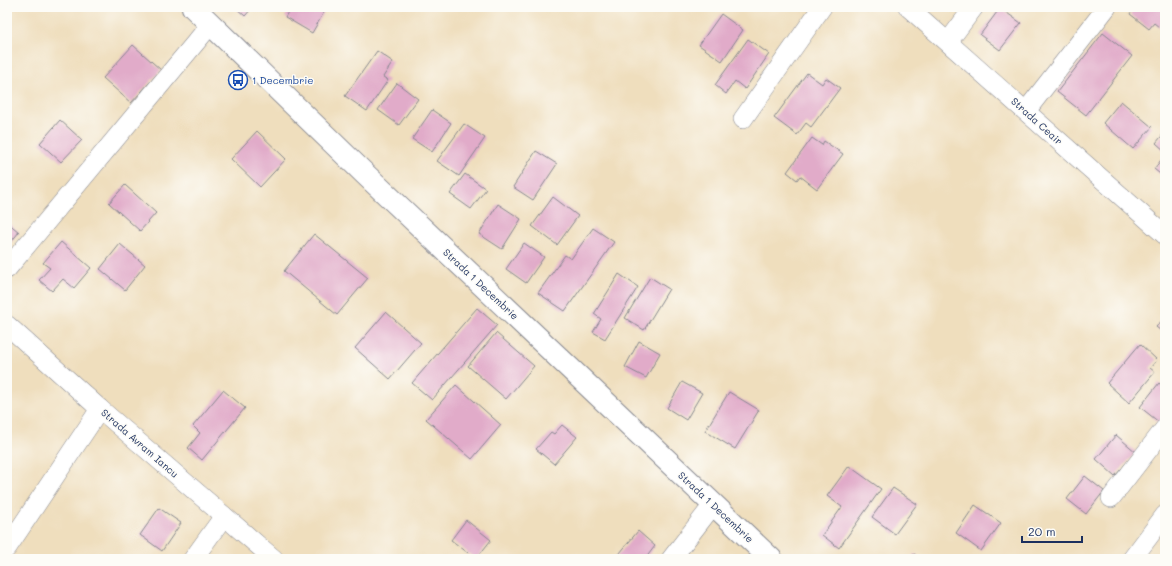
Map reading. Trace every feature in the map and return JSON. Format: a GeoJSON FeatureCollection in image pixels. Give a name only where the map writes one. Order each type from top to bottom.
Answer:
{"type":"FeatureCollection","features":[{"type":"Feature","properties":{"kind":"main road","name":"Strada 1 Decembrie"},"geometry":{"type":"LineString","coordinates":[[193,7],[366,175],[771,559]]}},
{"type":"Feature","properties":{"kind":"street"},"geometry":{"type":"LineString","coordinates":[[743,119],[822,7]]}},
{"type":"Feature","properties":{"kind":"street","name":"Strada Ceair"},"geometry":{"type":"LineString","coordinates":[[908,7],[1165,234]]}},
{"type":"Feature","properties":{"kind":"street"},"geometry":{"type":"LineString","coordinates":[[948,42],[974,7]]}},
{"type":"Feature","properties":{"kind":"street"},"geometry":{"type":"LineString","coordinates":[[1026,111],[1107,7]]}},
{"type":"Feature","properties":{"kind":"street"},"geometry":{"type":"LineString","coordinates":[[7,269],[211,24]]}},
{"type":"Feature","properties":{"kind":"street","name":"Strada Avram Iancu"},"geometry":{"type":"LineString","coordinates":[[7,325],[100,409],[274,559]]}},
{"type":"Feature","properties":{"kind":"street"},"geometry":{"type":"LineString","coordinates":[[7,548],[100,409]]}},
{"type":"Feature","properties":{"kind":"street"},"geometry":{"type":"LineString","coordinates":[[1111,498],[1165,428]]}},
{"type":"Feature","properties":{"kind":"street"},"geometry":{"type":"LineString","coordinates":[[671,559],[714,505]]}},
{"type":"Feature","properties":{"kind":"street"},"geometry":{"type":"LineString","coordinates":[[1132,559],[1165,515]]}},
{"type":"Feature","properties":{"kind":"street"},"geometry":{"type":"LineString","coordinates":[[193,559],[224,516]]}},
{"type":"Feature","properties":{"kind":"building"},"geometry":{"type":"Polygon","coordinates":[[[235,7],[253,7],[245,16],[235,7]]]}},
{"type":"Feature","properties":{"kind":"building"},"geometry":{"type":"Polygon","coordinates":[[[291,7],[327,7],[312,33],[285,17],[291,7]]]}},
{"type":"Feature","properties":{"kind":"building"},"geometry":{"type":"Polygon","coordinates":[[[1135,7],[1165,7],[1165,20],[1159,27],[1154,23],[1149,29],[1130,14],[1135,7]]]}},
{"type":"Feature","properties":{"kind":"building"},"geometry":{"type":"Polygon","coordinates":[[[1000,8],[1021,23],[1000,50],[980,35],[1000,8]]]}},
{"type":"Feature","properties":{"kind":"building"},"geometry":{"type":"Polygon","coordinates":[[[721,14],[743,30],[722,61],[699,45],[721,14]]]}},
{"type":"Feature","properties":{"kind":"building"},"geometry":{"type":"Polygon","coordinates":[[[1103,33],[1132,56],[1086,115],[1057,92],[1103,33]]]}},
{"type":"Feature","properties":{"kind":"building"},"geometry":{"type":"Polygon","coordinates":[[[748,39],[769,54],[745,89],[735,81],[726,94],[715,85],[748,39]]]}},
{"type":"Feature","properties":{"kind":"building"},"geometry":{"type":"Polygon","coordinates":[[[133,45],[161,70],[131,103],[103,78],[133,45]]]}},
{"type":"Feature","properties":{"kind":"building"},"geometry":{"type":"Polygon","coordinates":[[[377,51],[393,62],[383,77],[388,80],[367,111],[345,96],[377,51]]]}},
{"type":"Feature","properties":{"kind":"building"},"geometry":{"type":"Polygon","coordinates":[[[807,73],[822,84],[826,78],[840,88],[811,127],[806,123],[797,135],[774,118],[807,73]]]}},
{"type":"Feature","properties":{"kind":"building"},"geometry":{"type":"Polygon","coordinates":[[[397,83],[418,99],[399,125],[378,110],[397,83]]]}},
{"type":"Feature","properties":{"kind":"building"},"geometry":{"type":"Polygon","coordinates":[[[1121,101],[1152,127],[1133,149],[1103,123],[1121,101]]]}},
{"type":"Feature","properties":{"kind":"building"},"geometry":{"type":"Polygon","coordinates":[[[432,110],[451,123],[432,152],[412,139],[432,110]]]}},
{"type":"Feature","properties":{"kind":"building"},"geometry":{"type":"Polygon","coordinates":[[[60,120],[82,140],[61,162],[40,143],[60,120]]]}},
{"type":"Feature","properties":{"kind":"building"},"geometry":{"type":"Polygon","coordinates":[[[464,124],[485,138],[459,176],[437,161],[464,124]]]}},
{"type":"Feature","properties":{"kind":"building"},"geometry":{"type":"Polygon","coordinates":[[[257,131],[286,159],[260,187],[231,159],[257,131]]]}},
{"type":"Feature","properties":{"kind":"building"},"geometry":{"type":"Polygon","coordinates":[[[1165,132],[1165,151],[1156,143],[1165,132]]]}},
{"type":"Feature","properties":{"kind":"building"},"geometry":{"type":"Polygon","coordinates":[[[812,138],[822,145],[824,141],[843,154],[817,189],[800,176],[797,180],[787,172],[812,138]]]}},
{"type":"Feature","properties":{"kind":"building"},"geometry":{"type":"Polygon","coordinates":[[[536,151],[557,164],[533,200],[513,187],[536,151]]]}},
{"type":"Feature","properties":{"kind":"building"},"geometry":{"type":"Polygon","coordinates":[[[1165,155],[1165,178],[1154,169],[1165,155]]]}},
{"type":"Feature","properties":{"kind":"building"},"geometry":{"type":"Polygon","coordinates":[[[465,174],[486,189],[471,209],[450,194],[465,174]]]}},
{"type":"Feature","properties":{"kind":"building"},"geometry":{"type":"Polygon","coordinates":[[[125,185],[156,213],[140,231],[109,203],[125,185]]]}},
{"type":"Feature","properties":{"kind":"building"},"geometry":{"type":"Polygon","coordinates":[[[553,197],[578,216],[557,245],[532,226],[553,197]]]}},
{"type":"Feature","properties":{"kind":"building"},"geometry":{"type":"Polygon","coordinates":[[[498,204],[521,219],[502,249],[479,234],[498,204]]]}},
{"type":"Feature","properties":{"kind":"building"},"geometry":{"type":"Polygon","coordinates":[[[7,222],[19,232],[7,247],[7,222]]]}},
{"type":"Feature","properties":{"kind":"building"},"geometry":{"type":"Polygon","coordinates":[[[593,228],[614,242],[565,311],[538,293],[565,255],[571,259],[593,228]]]}},
{"type":"Feature","properties":{"kind":"building"},"geometry":{"type":"Polygon","coordinates":[[[314,234],[368,278],[337,315],[284,271],[314,234]]]}},
{"type":"Feature","properties":{"kind":"building"},"geometry":{"type":"Polygon","coordinates":[[[61,242],[91,268],[74,288],[63,279],[52,291],[39,280],[50,268],[43,263],[61,242]]]}},
{"type":"Feature","properties":{"kind":"building"},"geometry":{"type":"Polygon","coordinates":[[[524,243],[544,257],[526,283],[506,269],[524,243]]]}},
{"type":"Feature","properties":{"kind":"building"},"geometry":{"type":"Polygon","coordinates":[[[120,244],[145,265],[125,290],[100,269],[120,244]]]}},
{"type":"Feature","properties":{"kind":"building"},"geometry":{"type":"Polygon","coordinates":[[[619,274],[638,287],[605,339],[593,332],[601,319],[594,314],[619,274]]]}},
{"type":"Feature","properties":{"kind":"building"},"geometry":{"type":"Polygon","coordinates":[[[650,277],[669,289],[644,330],[625,318],[650,277]]]}},
{"type":"Feature","properties":{"kind":"building"},"geometry":{"type":"Polygon","coordinates":[[[477,308],[497,325],[432,400],[412,383],[477,308]]]}},
{"type":"Feature","properties":{"kind":"building"},"geometry":{"type":"Polygon","coordinates":[[[386,312],[421,343],[390,379],[355,348],[386,312]]]}},
{"type":"Feature","properties":{"kind":"building"},"geometry":{"type":"Polygon","coordinates":[[[1165,317],[1165,334],[1156,327],[1165,317]]]}},
{"type":"Feature","properties":{"kind":"building"},"geometry":{"type":"Polygon","coordinates":[[[496,333],[534,366],[506,399],[468,366],[496,333]]]}},
{"type":"Feature","properties":{"kind":"building"},"geometry":{"type":"Polygon","coordinates":[[[639,341],[660,353],[646,378],[625,367],[639,341]]]}},
{"type":"Feature","properties":{"kind":"building"},"geometry":{"type":"Polygon","coordinates":[[[1140,344],[1157,360],[1150,368],[1155,372],[1129,403],[1107,383],[1140,344]]]}},
{"type":"Feature","properties":{"kind":"building"},"geometry":{"type":"Polygon","coordinates":[[[682,382],[702,393],[686,420],[667,408],[682,382]]]}},
{"type":"Feature","properties":{"kind":"building"},"geometry":{"type":"Polygon","coordinates":[[[1159,383],[1165,388],[1165,417],[1160,423],[1140,407],[1159,383]]]}},
{"type":"Feature","properties":{"kind":"building"},"geometry":{"type":"Polygon","coordinates":[[[456,385],[501,425],[472,459],[426,419],[456,385]]]}},
{"type":"Feature","properties":{"kind":"building"},"geometry":{"type":"Polygon","coordinates":[[[223,390],[245,408],[202,460],[188,448],[200,433],[193,426],[223,390]]]}},
{"type":"Feature","properties":{"kind":"building"},"geometry":{"type":"Polygon","coordinates":[[[729,392],[759,410],[735,449],[705,431],[729,392]]]}},
{"type":"Feature","properties":{"kind":"building"},"geometry":{"type":"Polygon","coordinates":[[[562,425],[577,437],[554,464],[536,449],[551,432],[554,434],[562,425]]]}},
{"type":"Feature","properties":{"kind":"building"},"geometry":{"type":"Polygon","coordinates":[[[1116,435],[1136,452],[1115,476],[1096,459],[1116,435]]]}},
{"type":"Feature","properties":{"kind":"building"},"geometry":{"type":"Polygon","coordinates":[[[849,466],[881,489],[839,548],[822,535],[842,507],[827,496],[849,466]]]}},
{"type":"Feature","properties":{"kind":"building"},"geometry":{"type":"Polygon","coordinates":[[[1085,476],[1104,491],[1086,514],[1067,499],[1085,476]]]}},
{"type":"Feature","properties":{"kind":"building"},"geometry":{"type":"Polygon","coordinates":[[[893,488],[917,504],[895,534],[872,517],[893,488]]]}},
{"type":"Feature","properties":{"kind":"building"},"geometry":{"type":"Polygon","coordinates":[[[975,505],[1001,523],[981,551],[956,533],[975,505]]]}},
{"type":"Feature","properties":{"kind":"building"},"geometry":{"type":"Polygon","coordinates":[[[159,508],[181,523],[162,551],[140,535],[159,508]]]}},
{"type":"Feature","properties":{"kind":"building"},"geometry":{"type":"Polygon","coordinates":[[[466,520],[491,540],[476,559],[451,540],[466,520]]]}},
{"type":"Feature","properties":{"kind":"building"},"geometry":{"type":"Polygon","coordinates":[[[638,531],[655,546],[645,559],[615,559],[638,531]]]}},
{"type":"Feature","properties":{"kind":"building"},"geometry":{"type":"Polygon","coordinates":[[[914,554],[922,559],[911,559],[914,554]]]}},
{"type":"Feature","properties":{"kind":"place","name":"1 Decembrie"},"geometry":{"type":"Point","coordinates":[238,80]}}]}
